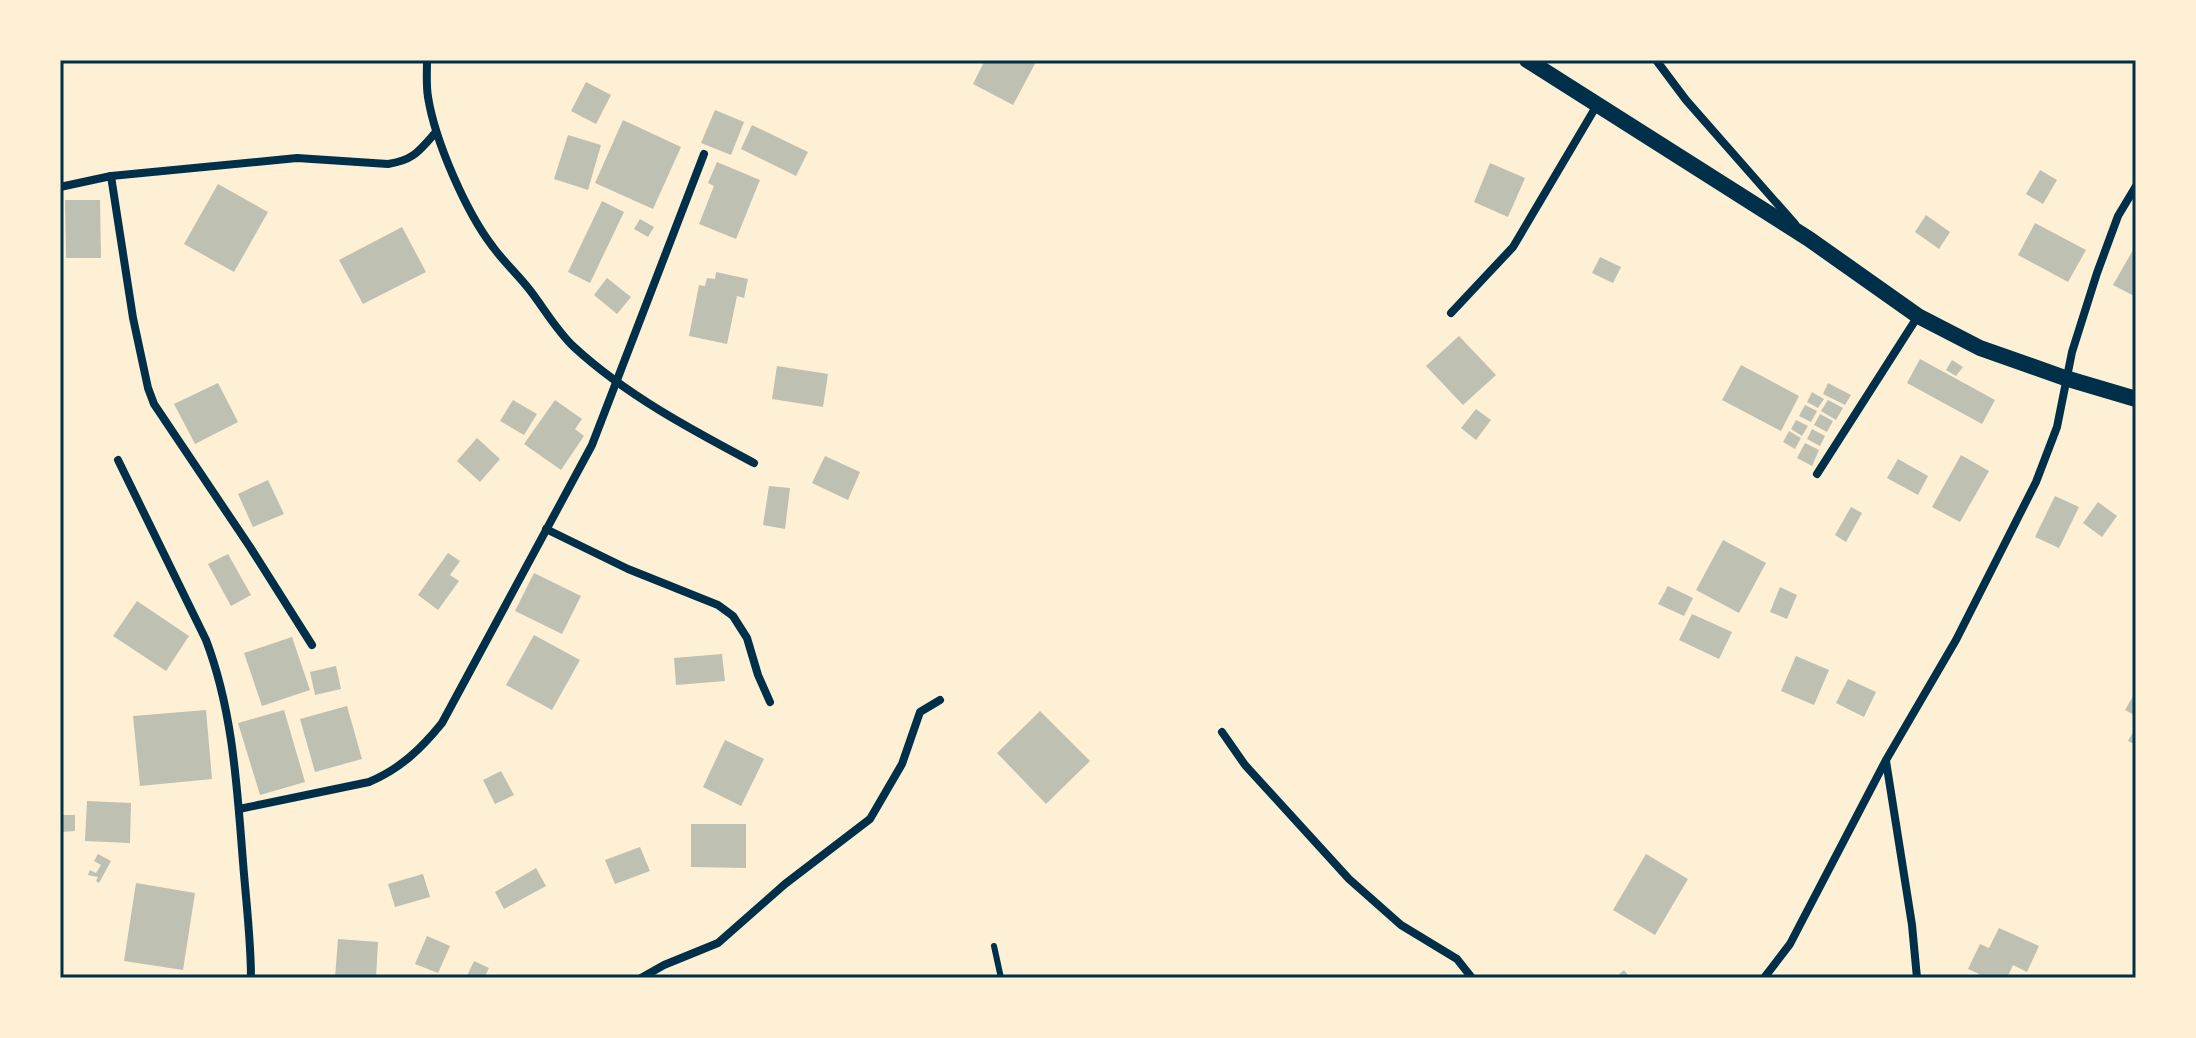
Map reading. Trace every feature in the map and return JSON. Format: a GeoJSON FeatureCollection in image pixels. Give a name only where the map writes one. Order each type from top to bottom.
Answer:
{"type":"FeatureCollection","features":[{"type":"Feature","properties":{"kind":"main road"},"geometry":{"type":"LineString","coordinates":[[1527,60],[1809,239],[1918,316],[1980,348],[2136,399]]}},
{"type":"Feature","properties":{"kind":"street"},"geometry":{"type":"LineString","coordinates":[[427,60],[428,95],[436,132],[473,217],[492,246],[530,289],[572,345],[695,432],[754,463]]}},
{"type":"Feature","properties":{"kind":"street"},"geometry":{"type":"LineString","coordinates":[[1656,60],[1686,100],[1809,239]]}},
{"type":"Feature","properties":{"kind":"street"},"geometry":{"type":"LineString","coordinates":[[1451,313],[1513,247],[1597,104]]}},
{"type":"Feature","properties":{"kind":"street"},"geometry":{"type":"LineString","coordinates":[[60,187],[111,176],[297,158],[388,164],[402,162],[413,157],[436,132]]}},
{"type":"Feature","properties":{"kind":"street"},"geometry":{"type":"LineString","coordinates":[[239,809],[369,782],[409,759],[449,712],[592,445],[704,154]]}},
{"type":"Feature","properties":{"kind":"street"},"geometry":{"type":"LineString","coordinates":[[111,176],[133,318],[154,404],[312,645]]}},
{"type":"Feature","properties":{"kind":"street"},"geometry":{"type":"LineString","coordinates":[[1764,978],[1790,944],[1886,760],[1956,640],[2036,482],[2057,427],[2065,378],[2097,273],[2118,216],[2136,186]]}},
{"type":"Feature","properties":{"kind":"street"},"geometry":{"type":"LineString","coordinates":[[1817,474],[1918,316]]}},
{"type":"Feature","properties":{"kind":"street"},"geometry":{"type":"LineString","coordinates":[[118,460],[206,640],[218,671],[229,718],[239,809],[251,978]]}},
{"type":"Feature","properties":{"kind":"street"},"geometry":{"type":"LineString","coordinates":[[546,529],[628,569],[718,605],[733,616],[747,638],[770,702]]}},
{"type":"Feature","properties":{"kind":"street"},"geometry":{"type":"LineString","coordinates":[[641,978],[718,943],[785,884],[870,819],[902,764],[920,712],[940,700]]}},
{"type":"Feature","properties":{"kind":"street"},"geometry":{"type":"LineString","coordinates":[[1222,732],[1245,765],[1349,879],[1401,925],[1457,959],[1472,978]]}},
{"type":"Feature","properties":{"kind":"street"},"geometry":{"type":"LineString","coordinates":[[1886,760],[1912,925],[1917,978]]}},
{"type":"Feature","properties":{"kind":"lane"},"geometry":{"type":"LineString","coordinates":[[994,946],[1001,978]]}},
{"type":"Feature","properties":{"kind":"building"},"geometry":{"type":"Polygon","coordinates":[[[985,60],[1037,60],[1013,105],[973,84],[985,60]]]}},
{"type":"Feature","properties":{"kind":"building"},"geometry":{"type":"Polygon","coordinates":[[[586,82],[611,95],[596,124],[571,111],[586,82]]]}},
{"type":"Feature","properties":{"kind":"building"},"geometry":{"type":"Polygon","coordinates":[[[715,110],[744,122],[731,155],[701,143],[715,110]]]}},
{"type":"Feature","properties":{"kind":"building"},"geometry":{"type":"Polygon","coordinates":[[[623,120],[681,147],[653,209],[595,183],[623,120]]]}},
{"type":"Feature","properties":{"kind":"building"},"geometry":{"type":"Polygon","coordinates":[[[752,125],[808,152],[796,176],[741,149],[752,125]]]}},
{"type":"Feature","properties":{"kind":"building"},"geometry":{"type":"Polygon","coordinates":[[[568,135],[601,145],[588,190],[554,179],[568,135]]]}},
{"type":"Feature","properties":{"kind":"building"},"geometry":{"type":"Polygon","coordinates":[[[717,162],[760,180],[736,239],[699,224],[714,186],[708,183],[717,162]]]}},
{"type":"Feature","properties":{"kind":"building"},"geometry":{"type":"Polygon","coordinates":[[[1490,163],[1525,178],[1508,217],[1474,202],[1490,163]]]}},
{"type":"Feature","properties":{"kind":"building"},"geometry":{"type":"Polygon","coordinates":[[[2040,170],[2057,180],[2043,204],[2026,194],[2040,170]]]}},
{"type":"Feature","properties":{"kind":"building"},"geometry":{"type":"Polygon","coordinates":[[[218,184],[268,212],[234,272],[184,244],[218,184]]]}},
{"type":"Feature","properties":{"kind":"building"},"geometry":{"type":"Polygon","coordinates":[[[65,200],[100,200],[101,258],[66,258],[65,200]]]}},
{"type":"Feature","properties":{"kind":"building"},"geometry":{"type":"Polygon","coordinates":[[[602,201],[624,212],[590,283],[568,272],[602,201]]]}},
{"type":"Feature","properties":{"kind":"building"},"geometry":{"type":"Polygon","coordinates":[[[1926,215],[1950,232],[1939,249],[1915,232],[1926,215]]]}},
{"type":"Feature","properties":{"kind":"building"},"geometry":{"type":"Polygon","coordinates":[[[640,219],[654,227],[648,237],[634,229],[640,219]]]}},
{"type":"Feature","properties":{"kind":"building"},"geometry":{"type":"Polygon","coordinates":[[[2035,223],[2086,250],[2068,282],[2018,255],[2035,223]]]}},
{"type":"Feature","properties":{"kind":"building"},"geometry":{"type":"Polygon","coordinates":[[[402,227],[426,272],[363,304],[339,260],[402,227]]]}},
{"type":"Feature","properties":{"kind":"building"},"geometry":{"type":"Polygon","coordinates":[[[2133,250],[2136,251],[2136,297],[2113,285],[2133,250]]]}},
{"type":"Feature","properties":{"kind":"building"},"geometry":{"type":"Polygon","coordinates":[[[1600,257],[1621,267],[1613,283],[1592,273],[1600,257]]]}},
{"type":"Feature","properties":{"kind":"building"},"geometry":{"type":"Polygon","coordinates":[[[716,272],[748,279],[744,298],[737,296],[727,344],[689,336],[699,285],[705,286],[707,278],[715,279],[716,272]]]}},
{"type":"Feature","properties":{"kind":"building"},"geometry":{"type":"Polygon","coordinates":[[[607,278],[631,297],[617,314],[594,295],[607,278]]]}},
{"type":"Feature","properties":{"kind":"building"},"geometry":{"type":"Polygon","coordinates":[[[1459,336],[1496,375],[1463,405],[1426,366],[1459,336]]]}},
{"type":"Feature","properties":{"kind":"building"},"geometry":{"type":"Polygon","coordinates":[[[1920,359],[1995,400],[1982,424],[1907,383],[1920,359]]]}},
{"type":"Feature","properties":{"kind":"building"},"geometry":{"type":"Polygon","coordinates":[[[1952,360],[1963,367],[1956,376],[1946,370],[1952,360]]]}},
{"type":"Feature","properties":{"kind":"building"},"geometry":{"type":"Polygon","coordinates":[[[1741,365],[1799,396],[1781,431],[1722,400],[1741,365]]]}},
{"type":"Feature","properties":{"kind":"building"},"geometry":{"type":"Polygon","coordinates":[[[777,366],[828,374],[823,407],[772,399],[777,366]]]}},
{"type":"Feature","properties":{"kind":"building"},"geometry":{"type":"Polygon","coordinates":[[[218,383],[238,422],[195,444],[174,404],[218,383]]]}},
{"type":"Feature","properties":{"kind":"building"},"geometry":{"type":"Polygon","coordinates":[[[1828,383],[1851,395],[1845,405],[1823,394],[1828,383]]]}},
{"type":"Feature","properties":{"kind":"building"},"geometry":{"type":"Polygon","coordinates":[[[1812,392],[1824,399],[1818,408],[1807,402],[1812,392]]]}},
{"type":"Feature","properties":{"kind":"building"},"geometry":{"type":"Polygon","coordinates":[[[513,400],[537,414],[524,435],[500,421],[513,400]]]}},
{"type":"Feature","properties":{"kind":"building"},"geometry":{"type":"Polygon","coordinates":[[[555,400],[582,419],[575,429],[584,436],[561,470],[524,444],[555,400]]]}},
{"type":"Feature","properties":{"kind":"building"},"geometry":{"type":"Polygon","coordinates":[[[1828,400],[1843,408],[1836,420],[1821,411],[1828,400]]]}},
{"type":"Feature","properties":{"kind":"building"},"geometry":{"type":"Polygon","coordinates":[[[1805,405],[1817,411],[1811,422],[1799,416],[1805,405]]]}},
{"type":"Feature","properties":{"kind":"building"},"geometry":{"type":"Polygon","coordinates":[[[1476,409],[1491,420],[1476,440],[1461,428],[1476,409]]]}},
{"type":"Feature","properties":{"kind":"building"},"geometry":{"type":"Polygon","coordinates":[[[1820,414],[1833,421],[1827,432],[1814,425],[1820,414]]]}},
{"type":"Feature","properties":{"kind":"building"},"geometry":{"type":"Polygon","coordinates":[[[1796,420],[1808,426],[1802,436],[1791,429],[1796,420]]]}},
{"type":"Feature","properties":{"kind":"building"},"geometry":{"type":"Polygon","coordinates":[[[1812,429],[1825,436],[1820,446],[1807,439],[1812,429]]]}},
{"type":"Feature","properties":{"kind":"building"},"geometry":{"type":"Polygon","coordinates":[[[1789,431],[1801,438],[1795,449],[1783,442],[1789,431]]]}},
{"type":"Feature","properties":{"kind":"building"},"geometry":{"type":"Polygon","coordinates":[[[477,438],[500,459],[480,482],[457,461],[477,438]]]}},
{"type":"Feature","properties":{"kind":"building"},"geometry":{"type":"Polygon","coordinates":[[[1805,443],[1819,450],[1812,466],[1797,458],[1805,443]]]}},
{"type":"Feature","properties":{"kind":"building"},"geometry":{"type":"Polygon","coordinates":[[[1961,455],[1989,471],[1960,522],[1932,507],[1961,455]]]}},
{"type":"Feature","properties":{"kind":"building"},"geometry":{"type":"Polygon","coordinates":[[[825,456],[860,472],[848,500],[812,483],[825,456]]]}},
{"type":"Feature","properties":{"kind":"building"},"geometry":{"type":"Polygon","coordinates":[[[1898,459],[1928,476],[1918,495],[1887,478],[1898,459]]]}},
{"type":"Feature","properties":{"kind":"building"},"geometry":{"type":"Polygon","coordinates":[[[268,480],[284,514],[253,527],[238,494],[268,480]]]}},
{"type":"Feature","properties":{"kind":"building"},"geometry":{"type":"Polygon","coordinates":[[[769,486],[790,488],[785,529],[763,525],[769,486]]]}},
{"type":"Feature","properties":{"kind":"building"},"geometry":{"type":"Polygon","coordinates":[[[2055,496],[2079,507],[2059,548],[2035,537],[2055,496]]]}},
{"type":"Feature","properties":{"kind":"building"},"geometry":{"type":"Polygon","coordinates":[[[2098,502],[2117,516],[2102,537],[2083,523],[2098,502]]]}},
{"type":"Feature","properties":{"kind":"building"},"geometry":{"type":"Polygon","coordinates":[[[1851,507],[1862,513],[1846,542],[1835,535],[1851,507]]]}},
{"type":"Feature","properties":{"kind":"building"},"geometry":{"type":"Polygon","coordinates":[[[1723,540],[1766,563],[1739,613],[1696,590],[1723,540]]]}},
{"type":"Feature","properties":{"kind":"building"},"geometry":{"type":"Polygon","coordinates":[[[448,553],[460,561],[450,575],[459,581],[438,610],[418,595],[448,553]]]}},
{"type":"Feature","properties":{"kind":"building"},"geometry":{"type":"Polygon","coordinates":[[[228,554],[251,595],[231,606],[208,564],[228,554]]]}},
{"type":"Feature","properties":{"kind":"building"},"geometry":{"type":"Polygon","coordinates":[[[534,573],[581,596],[562,634],[515,611],[534,573]]]}},
{"type":"Feature","properties":{"kind":"building"},"geometry":{"type":"Polygon","coordinates":[[[1668,586],[1693,598],[1684,616],[1658,604],[1668,586]]]}},
{"type":"Feature","properties":{"kind":"building"},"geometry":{"type":"Polygon","coordinates":[[[1780,587],[1797,595],[1787,619],[1770,612],[1780,587]]]}},
{"type":"Feature","properties":{"kind":"building"},"geometry":{"type":"Polygon","coordinates":[[[137,601],[189,636],[166,671],[113,636],[137,601]]]}},
{"type":"Feature","properties":{"kind":"building"},"geometry":{"type":"Polygon","coordinates":[[[1692,614],[1732,632],[1719,659],[1679,640],[1692,614]]]}},
{"type":"Feature","properties":{"kind":"building"},"geometry":{"type":"Polygon","coordinates":[[[534,635],[580,660],[552,710],[506,685],[534,635]]]}},
{"type":"Feature","properties":{"kind":"building"},"geometry":{"type":"Polygon","coordinates":[[[292,637],[310,690],[262,706],[244,653],[292,637]]]}},
{"type":"Feature","properties":{"kind":"building"},"geometry":{"type":"Polygon","coordinates":[[[722,654],[725,681],[676,685],[674,658],[722,654]]]}},
{"type":"Feature","properties":{"kind":"building"},"geometry":{"type":"Polygon","coordinates":[[[1796,656],[1829,670],[1814,705],[1781,691],[1796,656]]]}},
{"type":"Feature","properties":{"kind":"building"},"geometry":{"type":"Polygon","coordinates":[[[336,666],[341,689],[315,695],[310,672],[336,666]]]}},
{"type":"Feature","properties":{"kind":"building"},"geometry":{"type":"Polygon","coordinates":[[[1848,679],[1876,692],[1864,717],[1836,703],[1848,679]]]}},
{"type":"Feature","properties":{"kind":"building"},"geometry":{"type":"Polygon","coordinates":[[[2136,691],[2136,716],[2125,710],[2136,691]]]}},
{"type":"Feature","properties":{"kind":"building"},"geometry":{"type":"Polygon","coordinates":[[[347,706],[362,759],[315,772],[300,719],[347,706]]]}},
{"type":"Feature","properties":{"kind":"building"},"geometry":{"type":"Polygon","coordinates":[[[206,710],[212,779],[140,786],[133,716],[206,710]]]}},
{"type":"Feature","properties":{"kind":"building"},"geometry":{"type":"Polygon","coordinates":[[[284,710],[305,782],[260,795],[238,723],[284,710]]]}},
{"type":"Feature","properties":{"kind":"building"},"geometry":{"type":"Polygon","coordinates":[[[1040,711],[1090,761],[1046,804],[997,753],[1040,711]]]}},
{"type":"Feature","properties":{"kind":"building"},"geometry":{"type":"Polygon","coordinates":[[[2136,727],[2136,745],[2128,741],[2136,727]]]}},
{"type":"Feature","properties":{"kind":"building"},"geometry":{"type":"Polygon","coordinates":[[[725,740],[764,759],[741,806],[703,787],[725,740]]]}},
{"type":"Feature","properties":{"kind":"building"},"geometry":{"type":"Polygon","coordinates":[[[501,771],[514,795],[495,804],[483,780],[501,771]]]}},
{"type":"Feature","properties":{"kind":"building"},"geometry":{"type":"Polygon","coordinates":[[[87,801],[131,803],[130,843],[85,841],[87,801]]]}},
{"type":"Feature","properties":{"kind":"building"},"geometry":{"type":"Polygon","coordinates":[[[60,815],[75,815],[75,831],[60,832],[60,815]]]}},
{"type":"Feature","properties":{"kind":"building"},"geometry":{"type":"Polygon","coordinates":[[[691,824],[746,824],[746,868],[691,867],[691,824]]]}},
{"type":"Feature","properties":{"kind":"building"},"geometry":{"type":"Polygon","coordinates":[[[640,847],[650,871],[615,884],[605,860],[640,847]]]}},
{"type":"Feature","properties":{"kind":"building"},"geometry":{"type":"Polygon","coordinates":[[[98,854],[111,861],[99,883],[96,881],[98,877],[88,875],[90,870],[96,873],[101,865],[94,861],[98,854]]]}},
{"type":"Feature","properties":{"kind":"building"},"geometry":{"type":"Polygon","coordinates":[[[1646,854],[1688,879],[1655,935],[1613,910],[1646,854]]]}},
{"type":"Feature","properties":{"kind":"building"},"geometry":{"type":"Polygon","coordinates":[[[536,868],[546,886],[504,909],[495,892],[536,868]]]}},
{"type":"Feature","properties":{"kind":"building"},"geometry":{"type":"Polygon","coordinates":[[[423,874],[430,897],[395,907],[388,884],[423,874]]]}},
{"type":"Feature","properties":{"kind":"building"},"geometry":{"type":"Polygon","coordinates":[[[136,883],[195,893],[183,970],[124,961],[136,883]]]}},
{"type":"Feature","properties":{"kind":"building"},"geometry":{"type":"Polygon","coordinates":[[[1999,928],[2039,946],[2027,972],[2013,965],[2007,978],[1978,978],[1979,974],[1968,969],[1980,944],[1989,948],[1999,928]]]}},
{"type":"Feature","properties":{"kind":"building"},"geometry":{"type":"Polygon","coordinates":[[[427,936],[450,946],[438,973],[415,964],[427,936]]]}},
{"type":"Feature","properties":{"kind":"building"},"geometry":{"type":"Polygon","coordinates":[[[338,939],[378,942],[376,978],[335,978],[338,939]]]}},
{"type":"Feature","properties":{"kind":"building"},"geometry":{"type":"Polygon","coordinates":[[[474,961],[489,968],[484,978],[466,978],[474,961]]]}},
{"type":"Feature","properties":{"kind":"building"},"geometry":{"type":"Polygon","coordinates":[[[1624,970],[1630,978],[1615,978],[1624,970]]]}}]}
